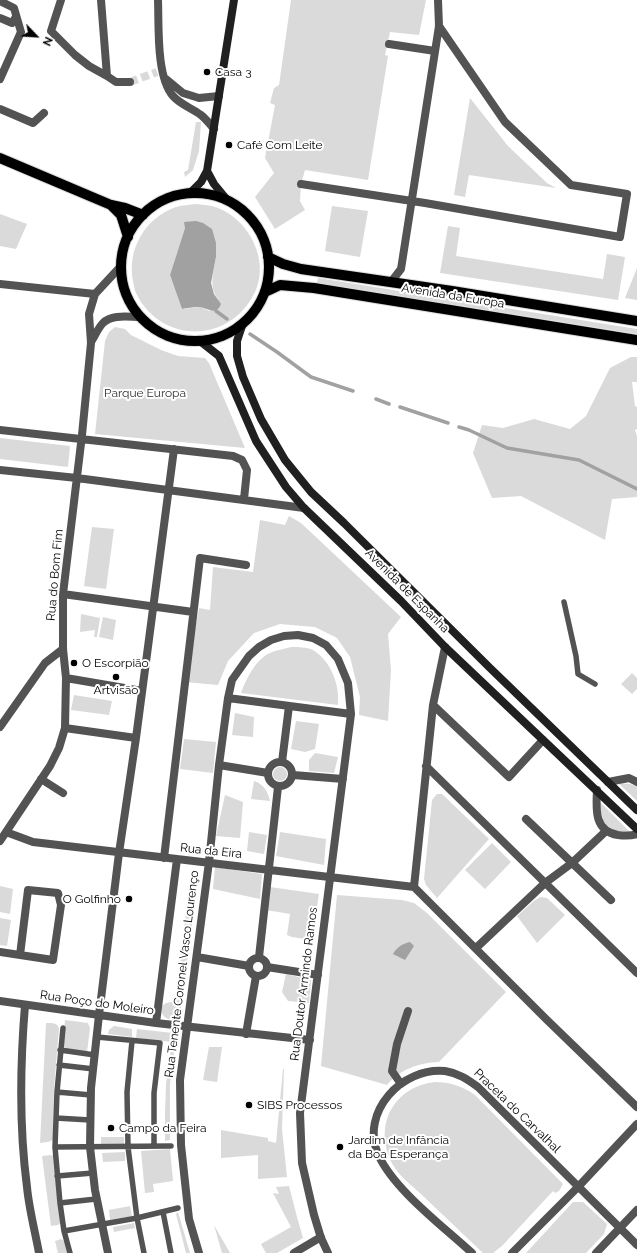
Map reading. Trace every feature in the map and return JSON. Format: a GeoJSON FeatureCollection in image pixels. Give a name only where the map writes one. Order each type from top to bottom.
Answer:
{"type":"FeatureCollection","features":[{"type":"Feature","properties":{"kind":"main road"},"geometry":{"type":"LineString","coordinates":[[189,194],[201,182],[207,171],[234,0]]}},
{"type":"Feature","properties":{"kind":"main road"},"geometry":{"type":"LineString","coordinates":[[0,158],[111,205],[125,208],[143,215]]}},
{"type":"Feature","properties":{"kind":"main road"},"geometry":{"type":"LineString","coordinates":[[207,171],[214,184],[228,201]]}},
{"type":"Feature","properties":{"kind":"main road"},"geometry":{"type":"LineString","coordinates":[[189,194],[209,195],[228,201],[238,207],[254,223],[263,238],[268,257],[269,273],[265,292],[256,309],[244,323],[220,337],[200,341],[184,341],[166,336],[152,328],[140,317],[131,305],[125,292],[121,266],[128,237],[143,215],[164,200],[189,194]]}},
{"type":"Feature","properties":{"kind":"main road"},"geometry":{"type":"LineString","coordinates":[[111,205],[121,215],[128,237]]}},
{"type":"Feature","properties":{"kind":"main road","name":"Avenida da Europa"},"geometry":{"type":"LineString","coordinates":[[268,257],[293,268],[496,297],[637,321]]}},
{"type":"Feature","properties":{"kind":"main road","name":"Avenida da Europa"},"geometry":{"type":"LineString","coordinates":[[265,292],[280,285],[314,288],[637,340]]}},
{"type":"Feature","properties":{"kind":"main road","name":"Avenida de Espanha"},"geometry":{"type":"LineString","coordinates":[[244,323],[237,341],[237,356],[243,377],[261,419],[285,460],[311,492],[637,810]]}},
{"type":"Feature","properties":{"kind":"main road","name":"Avenida de Espanha"},"geometry":{"type":"LineString","coordinates":[[200,341],[219,356],[256,441],[286,487],[304,508],[401,601],[445,647],[637,829]]}},
{"type":"Feature","properties":{"kind":"street"},"geometry":{"type":"LineString","coordinates":[[61,0],[51,31],[75,55],[89,66],[116,82],[130,82]]}},
{"type":"Feature","properties":{"kind":"street"},"geometry":{"type":"LineString","coordinates":[[101,0],[107,76]]}},
{"type":"Feature","properties":{"kind":"street"},"geometry":{"type":"LineString","coordinates":[[158,0],[160,47],[159,71],[165,79],[183,93],[198,98],[218,96]]}},
{"type":"Feature","properties":{"kind":"street"},"geometry":{"type":"LineString","coordinates":[[391,282],[401,269],[439,26],[438,0]]}},
{"type":"Feature","properties":{"kind":"street"},"geometry":{"type":"LineString","coordinates":[[0,1],[14,8],[21,32],[0,79]]}},
{"type":"Feature","properties":{"kind":"street"},"geometry":{"type":"LineString","coordinates":[[0,18],[12,23],[16,17]]}},
{"type":"Feature","properties":{"kind":"street"},"geometry":{"type":"LineString","coordinates":[[301,184],[411,201],[620,237],[627,194],[571,185],[505,122],[439,26]]}},
{"type":"Feature","properties":{"kind":"street"},"geometry":{"type":"LineString","coordinates":[[389,44],[435,51]]}},
{"type":"Feature","properties":{"kind":"street"},"geometry":{"type":"LineString","coordinates":[[165,79],[173,96],[182,104],[202,115],[214,129]]}},
{"type":"Feature","properties":{"kind":"street"},"geometry":{"type":"LineString","coordinates":[[202,98],[215,104],[217,107]]}},
{"type":"Feature","properties":{"kind":"street"},"geometry":{"type":"LineString","coordinates":[[0,109],[33,123],[44,113]]}},
{"type":"Feature","properties":{"kind":"street","name":"Rua do Bom Fim"},"geometry":{"type":"LineString","coordinates":[[0,841],[50,766],[65,728],[66,678],[63,649],[63,594],[91,343],[89,314],[95,294],[121,266]]}},
{"type":"Feature","properties":{"kind":"street"},"geometry":{"type":"LineString","coordinates":[[401,269],[407,284]]}},
{"type":"Feature","properties":{"kind":"street"},"geometry":{"type":"LineString","coordinates":[[0,284],[95,294]]}},
{"type":"Feature","properties":{"kind":"street","name":"Rua do Bom Fim"},"geometry":{"type":"LineString","coordinates":[[91,343],[102,324],[106,321],[117,316],[140,317]]}},
{"type":"Feature","properties":{"kind":"street"},"geometry":{"type":"LineString","coordinates":[[0,430],[233,456],[242,460],[248,470],[244,499]]}},
{"type":"Feature","properties":{"kind":"street"},"geometry":{"type":"LineString","coordinates":[[107,1253],[96,1199],[90,1147],[91,1094],[119,853],[154,607],[174,449]]}},
{"type":"Feature","properties":{"kind":"street"},"geometry":{"type":"LineString","coordinates":[[0,470],[77,478],[304,508]]}},
{"type":"Feature","properties":{"kind":"street"},"geometry":{"type":"LineString","coordinates":[[164,858],[200,558],[246,565]]}},
{"type":"Feature","properties":{"kind":"street"},"geometry":{"type":"LineString","coordinates":[[63,594],[193,612]]}},
{"type":"Feature","properties":{"kind":"street","name":"Rua Tenente Coronel Vasco Lourenço"},"geometry":{"type":"LineString","coordinates":[[200,1253],[189,1219],[182,1145],[180,1080],[209,862],[219,765],[228,698],[232,680],[250,656],[271,640],[284,636],[298,635],[313,638],[326,645],[338,659],[348,682],[351,714]]}},
{"type":"Feature","properties":{"kind":"street"},"geometry":{"type":"LineString","coordinates":[[445,647],[434,705],[426,766],[414,887],[546,1019],[637,1107]]}},
{"type":"Feature","properties":{"kind":"street"},"geometry":{"type":"LineString","coordinates":[[0,728],[45,663],[63,649]]}},
{"type":"Feature","properties":{"kind":"street"},"geometry":{"type":"LineString","coordinates":[[66,678],[142,691]]}},
{"type":"Feature","properties":{"kind":"street"},"geometry":{"type":"LineString","coordinates":[[228,698],[351,714]]}},
{"type":"Feature","properties":{"kind":"street"},"geometry":{"type":"LineString","coordinates":[[434,705],[509,777],[543,740]]}},
{"type":"Feature","properties":{"kind":"street"},"geometry":{"type":"LineString","coordinates":[[282,762],[289,706]]}},
{"type":"Feature","properties":{"kind":"street","name":"Rua Doutor Armindo Ramos"},"geometry":{"type":"LineString","coordinates":[[328,1253],[314,1216],[302,1163],[300,1113],[351,714]]}},
{"type":"Feature","properties":{"kind":"street"},"geometry":{"type":"LineString","coordinates":[[65,728],[136,738]]}},
{"type":"Feature","properties":{"kind":"street"},"geometry":{"type":"LineString","coordinates":[[278,762],[282,762],[291,768],[293,775],[288,784],[278,787],[269,780],[268,773],[272,766],[278,762]]}},
{"type":"Feature","properties":{"kind":"street"},"geometry":{"type":"LineString","coordinates":[[219,765],[268,773]]}},
{"type":"Feature","properties":{"kind":"street"},"geometry":{"type":"LineString","coordinates":[[426,766],[637,972]]}},
{"type":"Feature","properties":{"kind":"street"},"geometry":{"type":"LineString","coordinates":[[293,775],[343,779]]}},
{"type":"Feature","properties":{"kind":"street"},"geometry":{"type":"LineString","coordinates":[[608,782],[629,778],[637,782]]}},
{"type":"Feature","properties":{"kind":"street"},"geometry":{"type":"LineString","coordinates":[[41,779],[63,793]]}},
{"type":"Feature","properties":{"kind":"street"},"geometry":{"type":"LineString","coordinates":[[259,957],[278,787]]}},
{"type":"Feature","properties":{"kind":"street"},"geometry":{"type":"LineString","coordinates":[[597,790],[596,810],[598,820],[606,831],[626,836],[637,834]]}},
{"type":"Feature","properties":{"kind":"street"},"geometry":{"type":"LineString","coordinates":[[526,819],[611,900]]}},
{"type":"Feature","properties":{"kind":"street"},"geometry":{"type":"LineString","coordinates":[[476,948],[545,883],[572,863],[606,831]]}},
{"type":"Feature","properties":{"kind":"street","name":"Rua da Eira"},"geometry":{"type":"LineString","coordinates":[[6,832],[33,842],[414,887]]}},
{"type":"Feature","properties":{"kind":"street"},"geometry":{"type":"LineString","coordinates":[[156,1023],[177,859]]}},
{"type":"Feature","properties":{"kind":"street"},"geometry":{"type":"LineString","coordinates":[[0,952],[53,960],[61,905],[58,894],[28,890],[20,955]]}},
{"type":"Feature","properties":{"kind":"street"},"geometry":{"type":"LineString","coordinates":[[196,957],[249,966]]}},
{"type":"Feature","properties":{"kind":"street"},"geometry":{"type":"LineString","coordinates":[[259,957],[264,959],[267,967],[264,974],[256,976],[250,971],[249,966],[251,960],[259,957]]}},
{"type":"Feature","properties":{"kind":"street"},"geometry":{"type":"LineString","coordinates":[[267,967],[318,975]]}},
{"type":"Feature","properties":{"kind":"street"},"geometry":{"type":"LineString","coordinates":[[246,1034],[256,976]]}},
{"type":"Feature","properties":{"kind":"street","name":"Rua Poço do Moleiro"},"geometry":{"type":"LineString","coordinates":[[0,1001],[187,1027],[310,1040]]}},
{"type":"Feature","properties":{"kind":"street"},"geometry":{"type":"LineString","coordinates":[[25,1005],[21,1051],[21,1120],[27,1192],[39,1253]]}},
{"type":"Feature","properties":{"kind":"street"},"geometry":{"type":"LineString","coordinates":[[401,1084],[392,1071],[397,1044],[408,1011]]}},
{"type":"Feature","properties":{"kind":"street","name":"Praceta do Carvalhal"},"geometry":{"type":"LineString","coordinates":[[472,1253],[408,1195],[391,1177],[378,1154],[373,1133],[377,1112],[391,1091],[411,1077],[425,1072],[445,1071],[462,1076],[478,1087],[637,1245]]}},
{"type":"Feature","properties":{"kind":"street"},"geometry":{"type":"LineString","coordinates":[[512,1253],[578,1187],[637,1124]]}},
{"type":"Feature","properties":{"kind":"street"},"geometry":{"type":"LineString","coordinates":[[596,1253],[637,1210]]}},
{"type":"Feature","properties":{"kind":"street"},"geometry":{"type":"LineString","coordinates":[[294,1253],[321,1237]]}},
{"type":"Feature","properties":{"kind":"lane"},"geometry":{"type":"LineString","coordinates":[[564,602],[576,656],[578,674],[595,684]]}},
{"type":"Feature","properties":{"kind":"lane"},"geometry":{"type":"LineString","coordinates":[[63,1028],[57,1092],[55,1147],[60,1203],[64,1231],[70,1253]]}},
{"type":"Feature","properties":{"kind":"lane"},"geometry":{"type":"LineString","coordinates":[[97,1037],[160,1043],[154,1093],[154,1146]]}},
{"type":"Feature","properties":{"kind":"lane"},"geometry":{"type":"LineString","coordinates":[[132,1041],[127,1092],[128,1147],[137,1218],[144,1253]]}},
{"type":"Feature","properties":{"kind":"lane"},"geometry":{"type":"LineString","coordinates":[[60,1050],[95,1055]]}},
{"type":"Feature","properties":{"kind":"lane"},"geometry":{"type":"LineString","coordinates":[[59,1065],[94,1069]]}},
{"type":"Feature","properties":{"kind":"lane"},"geometry":{"type":"LineString","coordinates":[[57,1092],[91,1094]]}},
{"type":"Feature","properties":{"kind":"lane"},"geometry":{"type":"LineString","coordinates":[[56,1118],[90,1120]]}},
{"type":"Feature","properties":{"kind":"lane"},"geometry":{"type":"LineString","coordinates":[[55,1147],[170,1146]]}},
{"type":"Feature","properties":{"kind":"lane"},"geometry":{"type":"LineString","coordinates":[[57,1176],[93,1173]]}},
{"type":"Feature","properties":{"kind":"lane"},"geometry":{"type":"LineString","coordinates":[[60,1203],[96,1199]]}},
{"type":"Feature","properties":{"kind":"lane"},"geometry":{"type":"LineString","coordinates":[[64,1231],[137,1218],[178,1208]]}},
{"type":"Feature","properties":{"kind":"lane"},"geometry":{"type":"LineString","coordinates":[[163,1212],[172,1253]]}},
{"type":"Feature","properties":{"kind":"green space"},"geometry":{"type":"Polygon","coordinates":[[[291,0],[426,0],[419,35],[390,32],[385,55],[388,56],[368,180],[305,170],[301,184],[300,201],[305,210],[275,229],[255,197],[274,173],[265,158],[275,105],[270,103],[274,88],[279,85],[291,0]]]}},
{"type":"Feature","properties":{"kind":"green space"},"geometry":{"type":"Polygon","coordinates":[[[470,98],[508,146],[547,183],[556,188],[469,175],[465,197],[454,195],[470,98]]]}},
{"type":"Feature","properties":{"kind":"green space"},"geometry":{"type":"Polygon","coordinates":[[[196,122],[201,122],[199,151],[193,170],[185,177],[184,172],[188,170],[196,122]]]}},
{"type":"Feature","properties":{"kind":"green space"},"geometry":{"type":"Polygon","coordinates":[[[197,204],[218,208],[239,222],[254,242],[260,267],[259,280],[255,292],[244,309],[228,322],[216,328],[204,331],[180,330],[169,326],[150,313],[142,304],[135,292],[132,269],[136,246],[147,227],[155,219],[178,206],[197,204]],[[185,228],[170,275],[182,309],[200,307],[210,311],[218,299],[212,284],[216,257],[185,228]]]}},
{"type":"Feature","properties":{"kind":"green space"},"geometry":{"type":"Polygon","coordinates":[[[332,206],[368,211],[360,257],[325,251],[332,206]]]}},
{"type":"Feature","properties":{"kind":"green space"},"geometry":{"type":"Polygon","coordinates":[[[0,214],[27,224],[16,249],[0,246],[0,214]]]}},
{"type":"Feature","properties":{"kind":"green space"},"geometry":{"type":"Polygon","coordinates":[[[448,226],[460,228],[456,256],[603,279],[607,254],[625,257],[618,300],[440,273],[448,226]]]}},
{"type":"Feature","properties":{"kind":"green space"},"geometry":{"type":"Polygon","coordinates":[[[637,268],[637,300],[625,298],[637,268]]]}},
{"type":"Feature","properties":{"kind":"green space"},"geometry":{"type":"Polygon","coordinates":[[[318,278],[637,329],[637,334],[317,283],[318,278]]]}},
{"type":"Feature","properties":{"kind":"green space","name":"Parque Europa"},"geometry":{"type":"Polygon","coordinates":[[[115,327],[125,329],[131,335],[161,350],[178,356],[205,358],[209,363],[245,448],[95,434],[105,341],[109,332],[115,327]]]}},
{"type":"Feature","properties":{"kind":"green space"},"geometry":{"type":"Polygon","coordinates":[[[631,357],[637,357],[637,382],[632,382],[635,406],[637,407],[637,429],[635,430],[637,436],[637,497],[612,499],[605,540],[521,496],[492,498],[473,453],[482,425],[503,428],[534,419],[570,429],[586,416],[610,368],[631,357]]]}},
{"type":"Feature","properties":{"kind":"green space"},"geometry":{"type":"Polygon","coordinates":[[[0,438],[70,446],[68,467],[0,459],[0,438]]]}},
{"type":"Feature","properties":{"kind":"green space"},"geometry":{"type":"Polygon","coordinates":[[[289,516],[301,523],[401,617],[388,634],[391,670],[388,721],[359,715],[360,697],[350,657],[337,638],[315,627],[280,624],[254,633],[228,661],[218,685],[185,682],[199,608],[210,610],[213,567],[253,572],[260,520],[285,525],[289,516]]]}},
{"type":"Feature","properties":{"kind":"green space"},"geometry":{"type":"Polygon","coordinates":[[[92,527],[114,529],[106,589],[84,586],[92,527]]]}},
{"type":"Feature","properties":{"kind":"green space"},"geometry":{"type":"Polygon","coordinates":[[[81,614],[100,618],[97,637],[94,637],[95,630],[80,632],[81,614]]]}},
{"type":"Feature","properties":{"kind":"green space"},"geometry":{"type":"Polygon","coordinates":[[[103,617],[116,620],[113,640],[99,637],[103,617]]]}},
{"type":"Feature","properties":{"kind":"green space"},"geometry":{"type":"Polygon","coordinates":[[[291,647],[311,649],[325,660],[336,682],[338,705],[241,693],[249,676],[260,660],[272,652],[291,647]]]}},
{"type":"Feature","properties":{"kind":"green space"},"geometry":{"type":"Polygon","coordinates":[[[632,673],[637,678],[637,689],[632,694],[621,684],[632,673]]]}},
{"type":"Feature","properties":{"kind":"green space"},"geometry":{"type":"Polygon","coordinates":[[[74,695],[112,701],[109,715],[71,710],[74,695]]]}},
{"type":"Feature","properties":{"kind":"green space"},"geometry":{"type":"Polygon","coordinates":[[[235,713],[254,717],[253,737],[232,735],[235,713]]]}},
{"type":"Feature","properties":{"kind":"green space"},"geometry":{"type":"Polygon","coordinates":[[[296,721],[319,724],[315,749],[305,752],[291,749],[296,721]]]}},
{"type":"Feature","properties":{"kind":"green space"},"geometry":{"type":"Polygon","coordinates":[[[184,739],[216,742],[213,773],[180,769],[184,739]]]}},
{"type":"Feature","properties":{"kind":"green space"},"geometry":{"type":"Polygon","coordinates":[[[315,753],[338,757],[334,773],[309,771],[309,760],[315,753]]]}},
{"type":"Feature","properties":{"kind":"green space"},"geometry":{"type":"Polygon","coordinates":[[[277,767],[283,767],[287,771],[287,777],[283,781],[277,781],[273,777],[273,771],[277,767]]]}},
{"type":"Feature","properties":{"kind":"green space"},"geometry":{"type":"Polygon","coordinates":[[[254,781],[265,789],[270,801],[251,799],[254,781]]]}},
{"type":"Feature","properties":{"kind":"green space"},"geometry":{"type":"Polygon","coordinates":[[[618,783],[637,786],[637,801],[618,783]]]}},
{"type":"Feature","properties":{"kind":"green space"},"geometry":{"type":"Polygon","coordinates":[[[437,794],[442,794],[489,839],[437,898],[426,885],[424,879],[432,800],[437,794]]]}},
{"type":"Feature","properties":{"kind":"green space"},"geometry":{"type":"Polygon","coordinates":[[[225,795],[243,802],[240,838],[216,836],[225,795]]]}},
{"type":"Feature","properties":{"kind":"green space"},"geometry":{"type":"Polygon","coordinates":[[[600,802],[629,831],[615,830],[607,825],[602,816],[600,802]]]}},
{"type":"Feature","properties":{"kind":"green space"},"geometry":{"type":"Polygon","coordinates":[[[249,832],[267,835],[264,854],[247,851],[249,832]]]}},
{"type":"Feature","properties":{"kind":"green space"},"geometry":{"type":"Polygon","coordinates":[[[280,832],[326,839],[324,865],[276,856],[280,832]]]}},
{"type":"Feature","properties":{"kind":"green space"},"geometry":{"type":"Polygon","coordinates":[[[492,843],[511,862],[485,889],[465,870],[492,843]]]}},
{"type":"Feature","properties":{"kind":"green space"},"geometry":{"type":"Polygon","coordinates":[[[215,867],[262,874],[260,899],[213,889],[215,867]]]}},
{"type":"Feature","properties":{"kind":"green space"},"geometry":{"type":"Polygon","coordinates":[[[0,886],[13,889],[10,914],[0,912],[0,886]]]}},
{"type":"Feature","properties":{"kind":"green space"},"geometry":{"type":"Polygon","coordinates":[[[270,887],[319,894],[312,940],[287,935],[290,914],[266,910],[270,887]]]}},
{"type":"Feature","properties":{"kind":"green space"},"geometry":{"type":"Polygon","coordinates":[[[188,894],[196,895],[180,1016],[168,1019],[162,1014],[162,1006],[166,1003],[176,1001],[188,894]]]}},
{"type":"Feature","properties":{"kind":"green space"},"geometry":{"type":"Polygon","coordinates":[[[337,895],[402,900],[414,903],[427,913],[506,992],[439,1062],[417,1065],[410,1068],[392,1079],[387,1085],[321,1066],[337,895]]]}},
{"type":"Feature","properties":{"kind":"green space"},"geometry":{"type":"Polygon","coordinates":[[[541,897],[547,898],[565,915],[537,943],[517,916],[535,900],[541,897]]]}},
{"type":"Feature","properties":{"kind":"green space"},"geometry":{"type":"Polygon","coordinates":[[[0,918],[11,920],[7,946],[0,945],[0,918]]]}},
{"type":"Feature","properties":{"kind":"green space"},"geometry":{"type":"Polygon","coordinates":[[[286,974],[311,980],[309,1003],[288,1001],[282,992],[286,974]]]}},
{"type":"Feature","properties":{"kind":"green space"},"geometry":{"type":"Polygon","coordinates":[[[65,1020],[88,1023],[90,1028],[87,1052],[62,1049],[65,1020]]]}},
{"type":"Feature","properties":{"kind":"green space"},"geometry":{"type":"Polygon","coordinates":[[[46,1023],[56,1024],[59,1029],[54,1088],[53,1140],[40,1143],[46,1023]]]}},
{"type":"Feature","properties":{"kind":"green space"},"geometry":{"type":"Polygon","coordinates":[[[114,1026],[132,1029],[132,1037],[108,1034],[109,1030],[114,1026]]]}},
{"type":"Feature","properties":{"kind":"green space"},"geometry":{"type":"Polygon","coordinates":[[[137,1029],[173,1033],[176,1036],[170,1084],[170,1140],[165,1141],[165,1113],[166,1084],[172,1042],[136,1038],[137,1029]]]}},
{"type":"Feature","properties":{"kind":"green space"},"geometry":{"type":"Polygon","coordinates":[[[209,1047],[222,1047],[217,1082],[203,1080],[209,1047]]]}},
{"type":"Feature","properties":{"kind":"green space"},"geometry":{"type":"Polygon","coordinates":[[[283,1069],[282,1129],[287,1177],[258,1179],[258,1155],[221,1158],[221,1130],[268,1138],[268,1141],[276,1143],[283,1069]]]}},
{"type":"Feature","properties":{"kind":"green space"},"geometry":{"type":"Polygon","coordinates":[[[435,1082],[456,1085],[475,1095],[563,1184],[559,1191],[555,1193],[553,1191],[502,1246],[493,1253],[483,1253],[398,1172],[388,1154],[385,1130],[388,1115],[392,1108],[405,1093],[416,1087],[435,1082]]]}},
{"type":"Feature","properties":{"kind":"green space"},"geometry":{"type":"Polygon","coordinates":[[[101,1137],[124,1137],[124,1144],[101,1144],[101,1137]]]}},
{"type":"Feature","properties":{"kind":"green space"},"geometry":{"type":"Polygon","coordinates":[[[170,1149],[173,1181],[153,1184],[154,1192],[145,1193],[141,1151],[170,1149]]]}},
{"type":"Feature","properties":{"kind":"green space"},"geometry":{"type":"Polygon","coordinates":[[[125,1152],[125,1161],[103,1162],[102,1153],[125,1152]]]}},
{"type":"Feature","properties":{"kind":"green space"},"geometry":{"type":"Polygon","coordinates":[[[42,1156],[54,1156],[62,1222],[58,1225],[51,1226],[42,1156]]]}},
{"type":"Feature","properties":{"kind":"green space"},"geometry":{"type":"Polygon","coordinates":[[[289,1186],[303,1238],[277,1253],[266,1253],[261,1244],[291,1227],[273,1193],[279,1194],[276,1187],[289,1186]]]}},
{"type":"Feature","properties":{"kind":"green space"},"geometry":{"type":"Polygon","coordinates":[[[573,1202],[583,1202],[607,1224],[604,1234],[586,1253],[526,1253],[573,1202]]]}},
{"type":"Feature","properties":{"kind":"green space"},"geometry":{"type":"Polygon","coordinates":[[[130,1206],[132,1216],[110,1220],[109,1210],[130,1206]]]}},
{"type":"Feature","properties":{"kind":"green space"},"geometry":{"type":"Polygon","coordinates":[[[178,1212],[190,1253],[186,1253],[176,1214],[178,1212]]]}},
{"type":"Feature","properties":{"kind":"green space"},"geometry":{"type":"Polygon","coordinates":[[[134,1223],[135,1228],[114,1232],[113,1227],[134,1223]]]}},
{"type":"Feature","properties":{"kind":"green space"},"geometry":{"type":"Polygon","coordinates":[[[214,1225],[230,1253],[222,1253],[214,1225]]]}},
{"type":"Feature","properties":{"kind":"green space"},"geometry":{"type":"Polygon","coordinates":[[[61,1239],[64,1241],[69,1253],[58,1253],[55,1241],[61,1239]]]}},
{"type":"Feature","properties":{"kind":"shaded area"},"geometry":{"type":"Polygon","coordinates":[[[196,221],[203,223],[212,229],[216,243],[216,257],[211,283],[214,294],[221,304],[217,310],[214,311],[201,307],[182,309],[170,275],[185,228],[184,222],[196,221]]]}},
{"type":"Feature","properties":{"kind":"shaded area"},"geometry":{"type":"Polygon","coordinates":[[[410,942],[414,946],[405,960],[393,954],[400,946],[410,942]]]}},
{"type":"Feature","properties":{"kind":"waterway"},"geometry":{"type":"LineString","coordinates":[[216,311],[227,319]]}},
{"type":"Feature","properties":{"kind":"waterway"},"geometry":{"type":"LineString","coordinates":[[250,334],[311,377],[353,391]]}},
{"type":"Feature","properties":{"kind":"waterway"},"geometry":{"type":"LineString","coordinates":[[376,399],[389,404]]}},
{"type":"Feature","properties":{"kind":"waterway"},"geometry":{"type":"LineString","coordinates":[[400,407],[448,423]]}},
{"type":"Feature","properties":{"kind":"waterway"},"geometry":{"type":"LineString","coordinates":[[459,427],[469,430],[507,448],[579,460],[637,489]]}},
{"type":"Feature","properties":{"kind":"tunnel"},"geometry":{"type":"LineString","coordinates":[[130,82],[157,72]]}},
{"type":"Feature","properties":{"kind":"place","name":"Casa 3"},"geometry":{"type":"Point","coordinates":[207,72]}},
{"type":"Feature","properties":{"kind":"place","name":"Café Com Leite"},"geometry":{"type":"Point","coordinates":[229,145]}},
{"type":"Feature","properties":{"kind":"place","name":"O Escorpião"},"geometry":{"type":"Point","coordinates":[74,663]}},
{"type":"Feature","properties":{"kind":"place","name":"Artvisão"},"geometry":{"type":"Point","coordinates":[116,677]}},
{"type":"Feature","properties":{"kind":"place","name":"O Golfinho"},"geometry":{"type":"Point","coordinates":[129,899]}},
{"type":"Feature","properties":{"kind":"place","name":"SIBS Processos"},"geometry":{"type":"Point","coordinates":[249,1105]}},
{"type":"Feature","properties":{"kind":"place","name":"Campo da Feira"},"geometry":{"type":"Point","coordinates":[111,1128]}},
{"type":"Feature","properties":{"kind":"place","name":"Jardim de Infância da Boa Esperança"},"geometry":{"type":"Point","coordinates":[340,1147]}}]}
